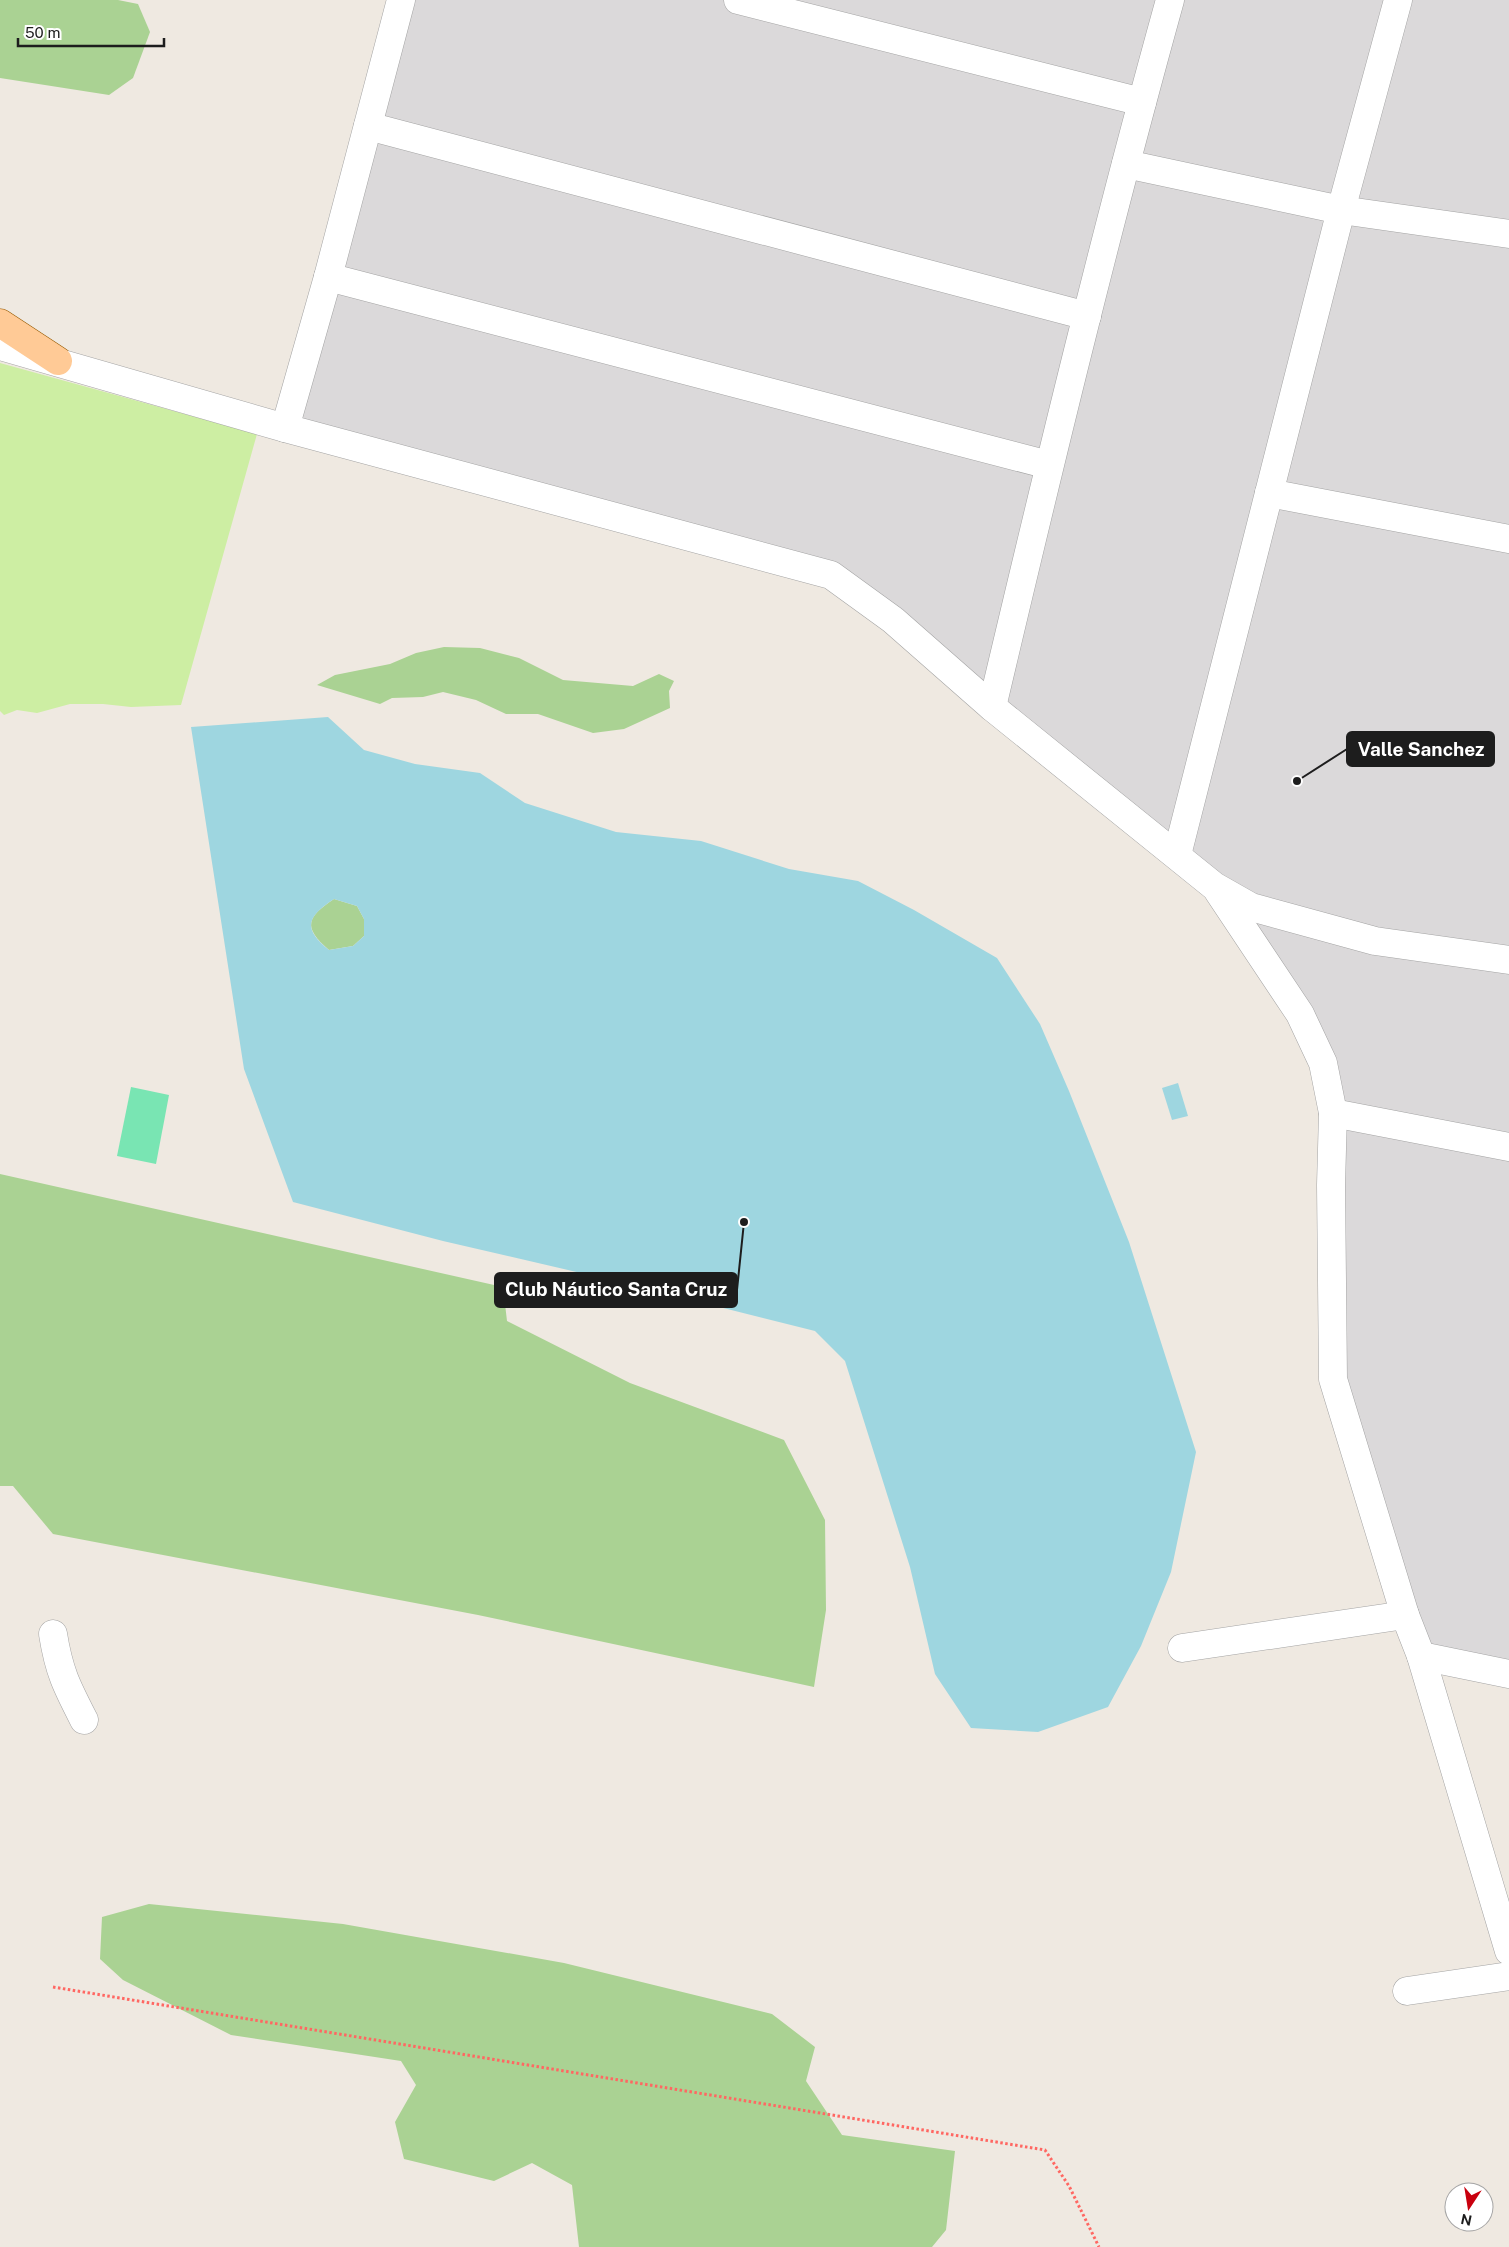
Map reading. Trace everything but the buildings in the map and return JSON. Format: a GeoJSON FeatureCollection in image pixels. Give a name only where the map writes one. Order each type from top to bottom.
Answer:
{"type":"FeatureCollection","features":[{"type":"Feature","properties":{"kind":"main road"},"geometry":{"type":"LineString","coordinates":[[0,323],[58,362]]}},
{"type":"Feature","properties":{"kind":"street"},"geometry":{"type":"LineString","coordinates":[[285,428],[328,277],[401,0]]}},
{"type":"Feature","properties":{"kind":"street"},"geometry":{"type":"LineString","coordinates":[[738,0],[1142,102]]}},
{"type":"Feature","properties":{"kind":"street"},"geometry":{"type":"LineString","coordinates":[[992,707],[1049,465],[1170,0]]}},
{"type":"Feature","properties":{"kind":"street"},"geometry":{"type":"LineString","coordinates":[[1177,856],[1341,210],[1398,0]]}},
{"type":"Feature","properties":{"kind":"street"},"geometry":{"type":"LineString","coordinates":[[368,126],[1087,316]]}},
{"type":"Feature","properties":{"kind":"street"},"geometry":{"type":"LineString","coordinates":[[1126,164],[1341,210],[1509,234]]}},
{"type":"Feature","properties":{"kind":"street"},"geometry":{"type":"LineString","coordinates":[[328,277],[1049,465]]}},
{"type":"Feature","properties":{"kind":"street"},"geometry":{"type":"LineString","coordinates":[[0,346],[285,428],[831,575],[893,620],[992,707],[1214,886],[1251,907],[1375,942],[1509,960]]}},
{"type":"Feature","properties":{"kind":"street"},"geometry":{"type":"LineString","coordinates":[[1269,494],[1509,539]]}},
{"type":"Feature","properties":{"kind":"street"},"geometry":{"type":"LineString","coordinates":[[1214,886],[1300,1014],[1323,1063],[1333,1113],[1331,1185],[1333,1379],[1405,1615],[1421,1656],[1509,1951]]}},
{"type":"Feature","properties":{"kind":"street"},"geometry":{"type":"LineString","coordinates":[[1333,1113],[1509,1147]]}},
{"type":"Feature","properties":{"kind":"street"},"geometry":{"type":"LineString","coordinates":[[1182,1648],[1405,1615]]}},
{"type":"Feature","properties":{"kind":"street"},"geometry":{"type":"LineString","coordinates":[[53,1634],[57,1664],[64,1683],[84,1720]]}},
{"type":"Feature","properties":{"kind":"street"},"geometry":{"type":"LineString","coordinates":[[1421,1656],[1509,1674]]}},
{"type":"Feature","properties":{"kind":"street"},"geometry":{"type":"LineString","coordinates":[[1407,1991],[1509,1976]]}},
{"type":"Feature","properties":{"kind":"path"},"geometry":{"type":"LineString","coordinates":[[53,1987],[1045,2150],[1069,2186],[1099,2247]]}},
{"type":"Feature","properties":{"kind":"shaded area"},"geometry":{"type":"Polygon","coordinates":[[[399,0],[1509,0],[1509,1674],[1423,1656],[1338,1379],[1317,1059],[1214,886],[831,575],[285,428],[399,0]]]}},
{"type":"Feature","properties":{"kind":"green space"},"geometry":{"type":"Polygon","coordinates":[[[0,0],[118,0],[138,4],[150,32],[133,78],[109,95],[0,78],[0,0]]]}},
{"type":"Feature","properties":{"kind":"green space"},"geometry":{"type":"Polygon","coordinates":[[[0,363],[257,434],[181,705],[131,707],[103,704],[70,704],[37,713],[17,710],[4,715],[0,711],[0,363]]]}},
{"type":"Feature","properties":{"kind":"green space"},"geometry":{"type":"Polygon","coordinates":[[[444,647],[480,648],[519,658],[563,680],[633,686],[659,674],[674,681],[669,691],[670,708],[624,729],[593,733],[538,714],[506,714],[476,700],[443,692],[423,697],[392,698],[380,704],[317,685],[335,675],[390,664],[416,653],[444,647]]]}},
{"type":"Feature","properties":{"kind":"green space"},"geometry":{"type":"Polygon","coordinates":[[[334,899],[357,906],[364,919],[364,936],[353,946],[329,950],[315,935],[311,923],[318,911],[334,899]]]}},
{"type":"Feature","properties":{"kind":"green space"},"geometry":{"type":"Polygon","coordinates":[[[131,1087],[169,1095],[156,1164],[117,1156],[131,1087]]]}},
{"type":"Feature","properties":{"kind":"green space"},"geometry":{"type":"Polygon","coordinates":[[[0,1174],[503,1287],[507,1321],[630,1383],[784,1440],[825,1520],[826,1610],[814,1687],[478,1615],[53,1534],[13,1486],[0,1486],[0,1174]]]}},
{"type":"Feature","properties":{"kind":"green space"},"geometry":{"type":"Polygon","coordinates":[[[149,1904],[343,1924],[564,1963],[772,2014],[815,2047],[806,2081],[842,2135],[955,2151],[946,2230],[932,2247],[579,2247],[572,2185],[532,2163],[494,2181],[404,2159],[395,2122],[416,2085],[401,2061],[231,2035],[123,1980],[100,1959],[102,1917],[149,1904]]]}},
{"type":"Feature","properties":{"kind":"water"},"geometry":{"type":"Polygon","coordinates":[[[328,717],[364,750],[415,764],[480,773],[525,803],[616,832],[701,841],[789,869],[858,881],[914,910],[997,958],[1040,1024],[1069,1091],[1129,1242],[1196,1452],[1171,1572],[1141,1646],[1108,1707],[1038,1732],[971,1728],[935,1674],[910,1567],[845,1361],[815,1331],[624,1283],[443,1241],[293,1202],[244,1069],[191,727],[328,717]],[[334,899],[313,917],[312,929],[320,942],[329,950],[353,946],[364,936],[364,919],[357,906],[334,899]]]}},
{"type":"Feature","properties":{"kind":"water"},"geometry":{"type":"Polygon","coordinates":[[[1178,1083],[1188,1116],[1172,1120],[1162,1088],[1178,1083]]]}},
{"type":"Feature","properties":{"kind":"place","name":"Valle Sanchez"},"geometry":{"type":"Point","coordinates":[1297,781]}},
{"type":"Feature","properties":{"kind":"place","name":"Club Náutico Santa Cruz"},"geometry":{"type":"Point","coordinates":[744,1222]}}]}
